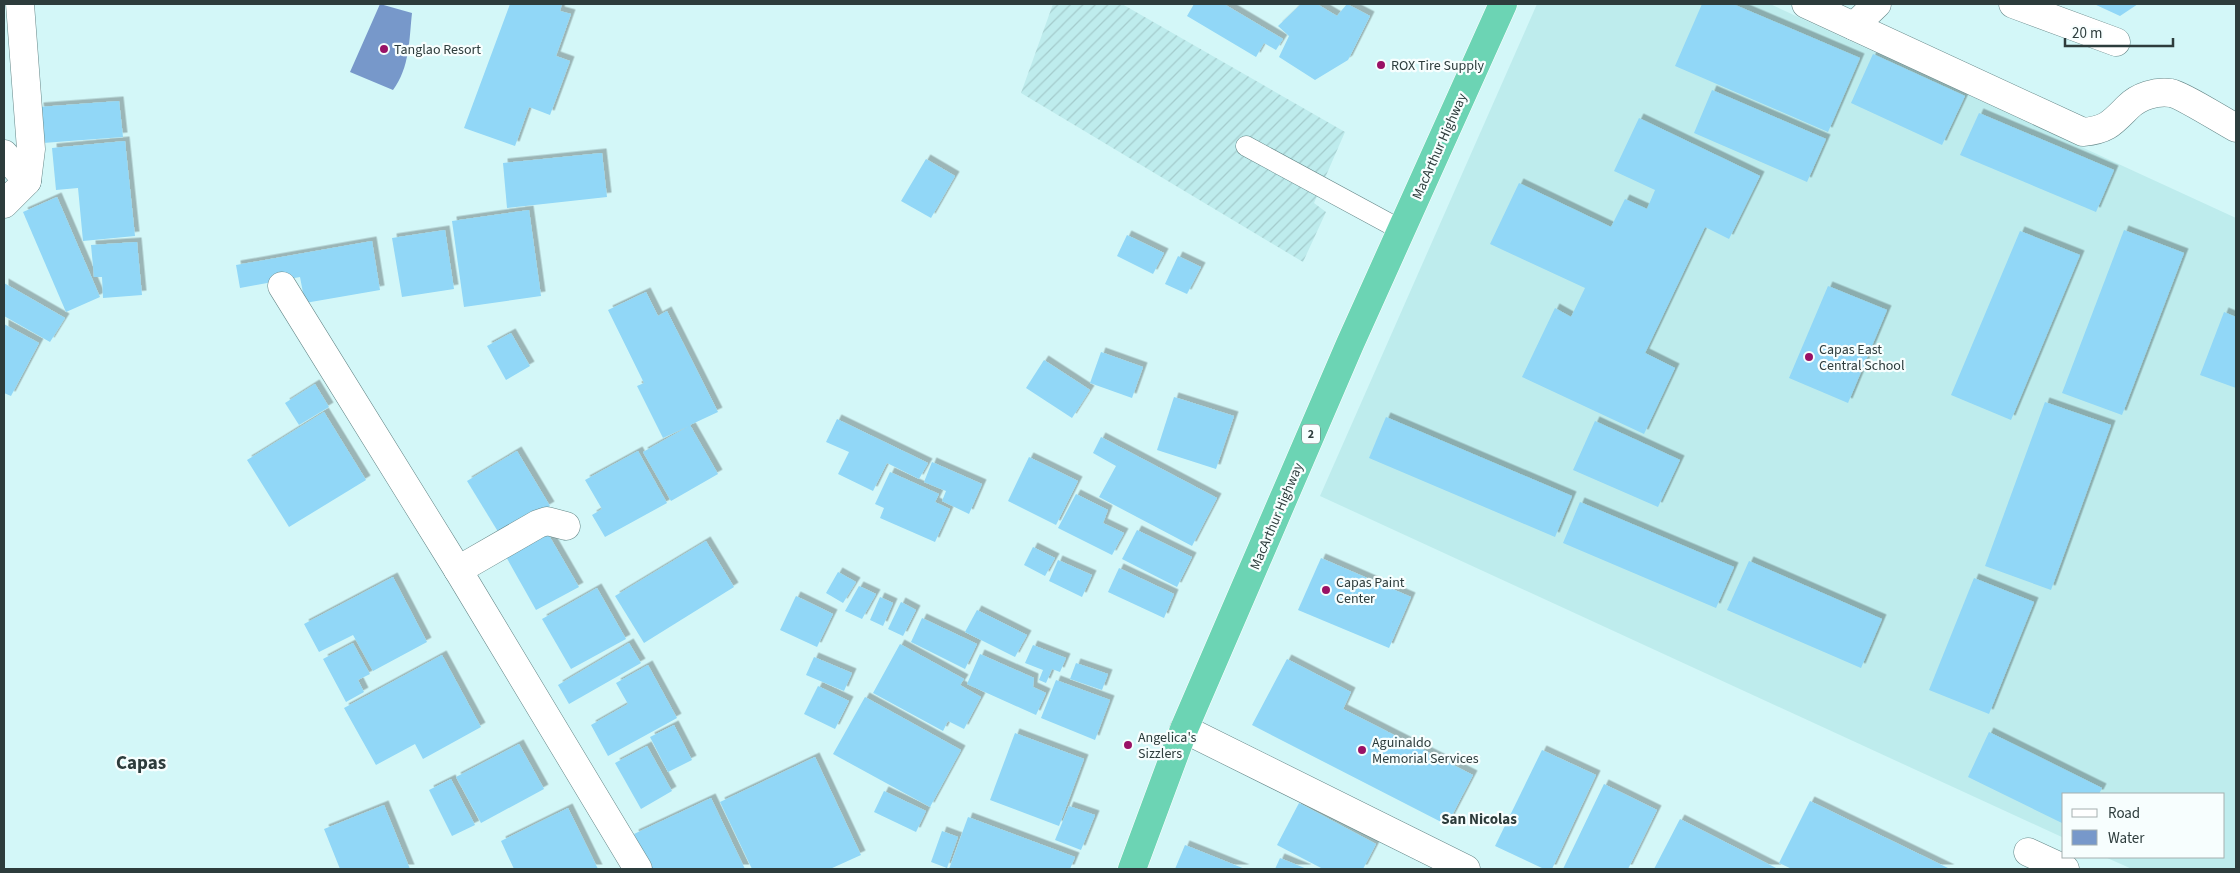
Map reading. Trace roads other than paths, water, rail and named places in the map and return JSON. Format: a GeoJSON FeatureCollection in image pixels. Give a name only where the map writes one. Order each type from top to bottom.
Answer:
{"type":"FeatureCollection","features":[{"type":"Feature","properties":{"kind":"highway","name":"MacArthur Highway"},"geometry":{"type":"LineString","coordinates":[[1132,869],[1184,729],[1400,230],[1504,4]]}},
{"type":"Feature","properties":{"kind":"street"},"geometry":{"type":"LineString","coordinates":[[4,204],[27,181],[31,150],[20,4]]}},
{"type":"Feature","properties":{"kind":"street"},"geometry":{"type":"LineString","coordinates":[[1806,4],[2083,132],[2098,131],[2108,127],[2136,99],[2150,95],[2172,93],[2236,128]]}},
{"type":"Feature","properties":{"kind":"street"},"geometry":{"type":"LineString","coordinates":[[1854,26],[1877,4]]}},
{"type":"Feature","properties":{"kind":"street"},"geometry":{"type":"LineString","coordinates":[[2013,4],[2116,42]]}},
{"type":"Feature","properties":{"kind":"street"},"geometry":{"type":"LineString","coordinates":[[4,154],[27,181]]}},
{"type":"Feature","properties":{"kind":"street"},"geometry":{"type":"LineString","coordinates":[[282,286],[458,570],[638,869]]}},
{"type":"Feature","properties":{"kind":"street"},"geometry":{"type":"LineString","coordinates":[[458,570],[538,524],[548,521],[566,526]]}},
{"type":"Feature","properties":{"kind":"street"},"geometry":{"type":"LineString","coordinates":[[1184,729],[1466,869]]}},
{"type":"Feature","properties":{"kind":"street"},"geometry":{"type":"LineString","coordinates":[[2028,852],[2065,869]]}},
{"type":"Feature","properties":{"kind":"lane"},"geometry":{"type":"LineString","coordinates":[[1246,146],[1400,230]]}},
{"type":"Feature","properties":{"kind":"water","name":"Tanglao Resort"},"geometry":{"type":"Polygon","coordinates":[[[380,4],[412,13],[406,63],[399,81],[393,90],[350,72],[380,4]]]}},
{"type":"Feature","properties":{"kind":"place","name":"Tanglao Resort"},"geometry":{"type":"Point","coordinates":[384,49]}},
{"type":"Feature","properties":{"kind":"place","name":"ROX Tire Supply"},"geometry":{"type":"Point","coordinates":[1381,65]}},
{"type":"Feature","properties":{"kind":"place","name":"Capas East Central School"},"geometry":{"type":"Point","coordinates":[1809,357]}},
{"type":"Feature","properties":{"kind":"place","name":"Capas Paint Center"},"geometry":{"type":"Point","coordinates":[1326,590]}},
{"type":"Feature","properties":{"kind":"place","name":"Angelica's Sizzlers"},"geometry":{"type":"Point","coordinates":[1128,745]}},
{"type":"Feature","properties":{"kind":"place","name":"Aguinaldo Memorial Services"},"geometry":{"type":"Point","coordinates":[1362,750]}},
{"type":"Feature","properties":{"kind":"district","name":"Capas"},"geometry":{"type":"Point","coordinates":[141,762]}},
{"type":"Feature","properties":{"kind":"district","name":"San Nicolas"},"geometry":{"type":"Point","coordinates":[1479,819]}}]}
